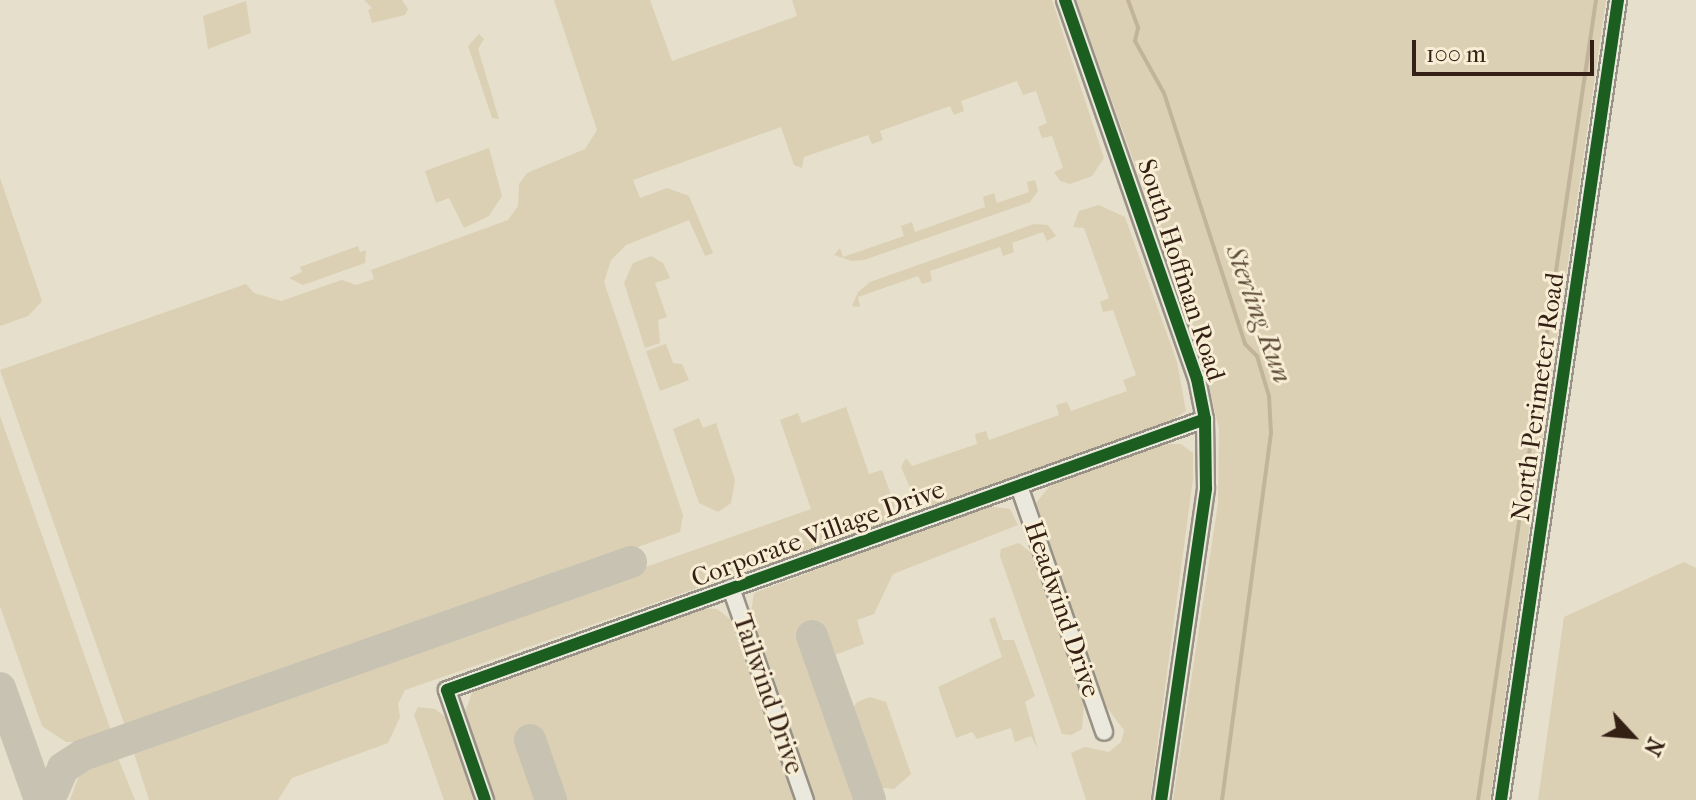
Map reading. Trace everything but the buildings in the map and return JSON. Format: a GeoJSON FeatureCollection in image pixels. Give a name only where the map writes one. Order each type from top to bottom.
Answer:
{"type":"FeatureCollection","features":[{"type":"Feature","properties":{"kind":"street","name":"South Hoffman Road"},"geometry":{"type":"LineString","coordinates":[[1065,0],[1197,379],[1205,419],[1206,489],[1161,800]]}},
{"type":"Feature","properties":{"kind":"street","name":"North Perimeter Road"},"geometry":{"type":"LineString","coordinates":[[1501,800],[1618,0]]}},
{"type":"Feature","properties":{"kind":"street","name":"Corporate Village Drive"},"geometry":{"type":"LineString","coordinates":[[485,800],[447,690],[1205,419]]}},
{"type":"Feature","properties":{"kind":"street","name":"Headwind Drive"},"geometry":{"type":"LineString","coordinates":[[1019,486],[1104,732]]}},
{"type":"Feature","properties":{"kind":"street","name":"Tailwind Drive"},"geometry":{"type":"LineString","coordinates":[[731,588],[805,800]]}},
{"type":"Feature","properties":{"kind":"shaded area"},"geometry":{"type":"Polygon","coordinates":[[[364,0],[402,0],[408,9],[405,15],[372,23],[368,10],[372,8],[364,0]]]}},
{"type":"Feature","properties":{"kind":"shaded area"},"geometry":{"type":"Polygon","coordinates":[[[554,0],[650,0],[672,61],[797,16],[792,0],[1052,0],[1104,158],[1092,176],[1070,184],[1060,181],[1054,172],[1063,168],[1052,136],[1042,138],[1038,127],[1047,123],[1036,91],[1023,95],[1017,81],[961,101],[964,111],[954,115],[950,106],[880,131],[883,140],[872,144],[868,135],[804,157],[802,168],[794,165],[781,127],[633,180],[640,198],[667,188],[689,196],[713,253],[705,256],[689,220],[626,245],[611,260],[604,282],[683,515],[680,532],[126,729],[0,370],[246,284],[254,293],[281,301],[342,280],[356,285],[374,279],[371,270],[508,220],[518,206],[519,184],[527,173],[585,149],[597,130],[554,0]]]}},
{"type":"Feature","properties":{"kind":"shaded area"},"geometry":{"type":"Polygon","coordinates":[[[1076,0],[1606,0],[1490,800],[1173,800],[1218,503],[1219,429],[1198,341],[1076,0]]]}},
{"type":"Feature","properties":{"kind":"shaded area"},"geometry":{"type":"Polygon","coordinates":[[[246,1],[251,33],[208,49],[203,16],[246,1]]]}},
{"type":"Feature","properties":{"kind":"shaded area"},"geometry":{"type":"Polygon","coordinates":[[[479,34],[484,39],[478,49],[499,119],[492,118],[468,46],[479,34]]]}},
{"type":"Feature","properties":{"kind":"shaded area"},"geometry":{"type":"Polygon","coordinates":[[[489,148],[502,196],[489,216],[464,228],[449,198],[436,203],[425,171],[489,148]]]}},
{"type":"Feature","properties":{"kind":"shaded area"},"geometry":{"type":"Polygon","coordinates":[[[0,178],[42,301],[28,316],[0,326],[0,178]]]}},
{"type":"Feature","properties":{"kind":"shaded area"},"geometry":{"type":"Polygon","coordinates":[[[1035,180],[1038,191],[1030,202],[864,260],[852,261],[834,255],[840,248],[843,257],[904,236],[901,226],[912,222],[915,232],[985,207],[983,197],[994,193],[997,203],[1029,192],[1027,182],[1035,180]]]}},
{"type":"Feature","properties":{"kind":"shaded area"},"geometry":{"type":"Polygon","coordinates":[[[1099,205],[1125,217],[1177,362],[1186,411],[1169,422],[935,505],[917,504],[901,467],[906,458],[912,466],[977,444],[975,434],[986,431],[989,440],[1059,415],[1056,405],[1067,402],[1071,411],[1127,391],[1123,380],[1136,375],[1113,310],[1103,312],[1100,302],[1109,298],[1084,228],[1073,227],[1079,211],[1099,205]]]}},
{"type":"Feature","properties":{"kind":"shaded area"},"geometry":{"type":"Polygon","coordinates":[[[1034,224],[1048,225],[1056,236],[1047,241],[1043,232],[1012,243],[1014,252],[1003,256],[1000,247],[930,271],[932,281],[922,284],[918,276],[858,297],[860,307],[852,306],[858,292],[870,282],[1034,224]]]}},
{"type":"Feature","properties":{"kind":"shaded area"},"geometry":{"type":"Polygon","coordinates":[[[358,246],[360,252],[366,250],[365,263],[303,285],[289,278],[302,272],[300,267],[358,246]]]}},
{"type":"Feature","properties":{"kind":"shaded area"},"geometry":{"type":"Polygon","coordinates":[[[651,256],[663,263],[670,278],[655,283],[667,317],[658,320],[660,343],[645,348],[624,283],[633,263],[651,256]]]}},
{"type":"Feature","properties":{"kind":"shaded area"},"geometry":{"type":"Polygon","coordinates":[[[666,344],[673,363],[682,364],[689,380],[660,391],[646,351],[666,344]]]}},
{"type":"Feature","properties":{"kind":"shaded area"},"geometry":{"type":"Polygon","coordinates":[[[846,407],[869,474],[882,470],[895,506],[887,522],[405,690],[398,704],[400,717],[388,743],[292,778],[278,800],[149,800],[132,747],[811,509],[780,420],[798,413],[802,423],[846,407]]]}},
{"type":"Feature","properties":{"kind":"shaded area"},"geometry":{"type":"Polygon","coordinates":[[[0,416],[110,728],[110,734],[89,742],[66,742],[42,726],[0,606],[0,416]]]}},
{"type":"Feature","properties":{"kind":"shaded area"},"geometry":{"type":"Polygon","coordinates":[[[699,418],[703,428],[716,423],[735,480],[731,503],[718,512],[699,503],[673,429],[699,418]]]}},
{"type":"Feature","properties":{"kind":"shaded area"},"geometry":{"type":"Polygon","coordinates":[[[1164,444],[1181,444],[1193,453],[1193,479],[1150,800],[1086,800],[1071,753],[1085,747],[1109,752],[1121,742],[1124,730],[1102,701],[1036,503],[1053,482],[1164,444]]]}},
{"type":"Feature","properties":{"kind":"shaded area"},"geometry":{"type":"Polygon","coordinates":[[[987,506],[1010,509],[1018,525],[893,574],[874,614],[857,620],[864,644],[829,657],[820,631],[801,637],[859,800],[815,800],[750,620],[754,593],[987,506]]]}},
{"type":"Feature","properties":{"kind":"shaded area"},"geometry":{"type":"Polygon","coordinates":[[[1019,543],[1030,552],[1084,704],[1082,729],[1071,735],[1062,734],[1000,556],[1001,549],[1019,543]]]}},
{"type":"Feature","properties":{"kind":"shaded area"},"geometry":{"type":"Polygon","coordinates":[[[1684,562],[1696,568],[1696,800],[1538,800],[1564,617],[1684,562]]]}},
{"type":"Feature","properties":{"kind":"shaded area"},"geometry":{"type":"Polygon","coordinates":[[[700,608],[717,609],[730,619],[795,800],[561,800],[535,729],[517,736],[540,800],[495,800],[465,712],[473,690],[700,608]]]}},
{"type":"Feature","properties":{"kind":"shaded area"},"geometry":{"type":"Polygon","coordinates":[[[995,617],[1003,640],[1014,640],[1035,696],[1025,702],[1038,749],[1031,736],[1015,742],[1011,728],[977,739],[972,732],[956,738],[938,687],[1002,657],[989,619],[995,617]]]}},
{"type":"Feature","properties":{"kind":"shaded area"},"geometry":{"type":"Polygon","coordinates":[[[870,697],[886,702],[911,774],[894,789],[873,787],[848,715],[857,702],[870,697]]]}},
{"type":"Feature","properties":{"kind":"shaded area"},"geometry":{"type":"Polygon","coordinates":[[[418,707],[435,709],[445,717],[476,800],[444,800],[414,715],[418,707]]]}},
{"type":"Feature","properties":{"kind":"shaded area"},"geometry":{"type":"Polygon","coordinates":[[[116,753],[135,800],[70,800],[82,768],[116,753]]]}},
{"type":"Feature","properties":{"kind":"waterway","name":"Sterling Run"},"geometry":{"type":"LineString","coordinates":[[1128,0],[1138,28],[1135,41],[1164,93],[1245,344],[1257,356],[1269,396],[1271,433],[1222,800]]}},
{"type":"Feature","properties":{"kind":"waterway"},"geometry":{"type":"LineString","coordinates":[[1478,800],[1596,0]]}},
{"type":"Feature","properties":{"kind":"taxiway"},"geometry":{"type":"LineString","coordinates":[[49,800],[63,768],[83,755],[631,562]]}},
{"type":"Feature","properties":{"kind":"taxiway"},"geometry":{"type":"LineString","coordinates":[[812,636],[870,800]]}},
{"type":"Feature","properties":{"kind":"taxiway"},"geometry":{"type":"LineString","coordinates":[[0,688],[40,800]]}},
{"type":"Feature","properties":{"kind":"taxiway"},"geometry":{"type":"LineString","coordinates":[[530,740],[551,800]]}},
{"type":"Feature","properties":{"kind":"cycle path"},"geometry":{"type":"LineString","coordinates":[[1065,0],[1197,379],[1205,419],[1206,489],[1161,800]]}},
{"type":"Feature","properties":{"kind":"cycle path"},"geometry":{"type":"LineString","coordinates":[[1501,800],[1618,0]]}},
{"type":"Feature","properties":{"kind":"cycle path"},"geometry":{"type":"LineString","coordinates":[[485,800],[447,690],[1205,419]]}}]}
